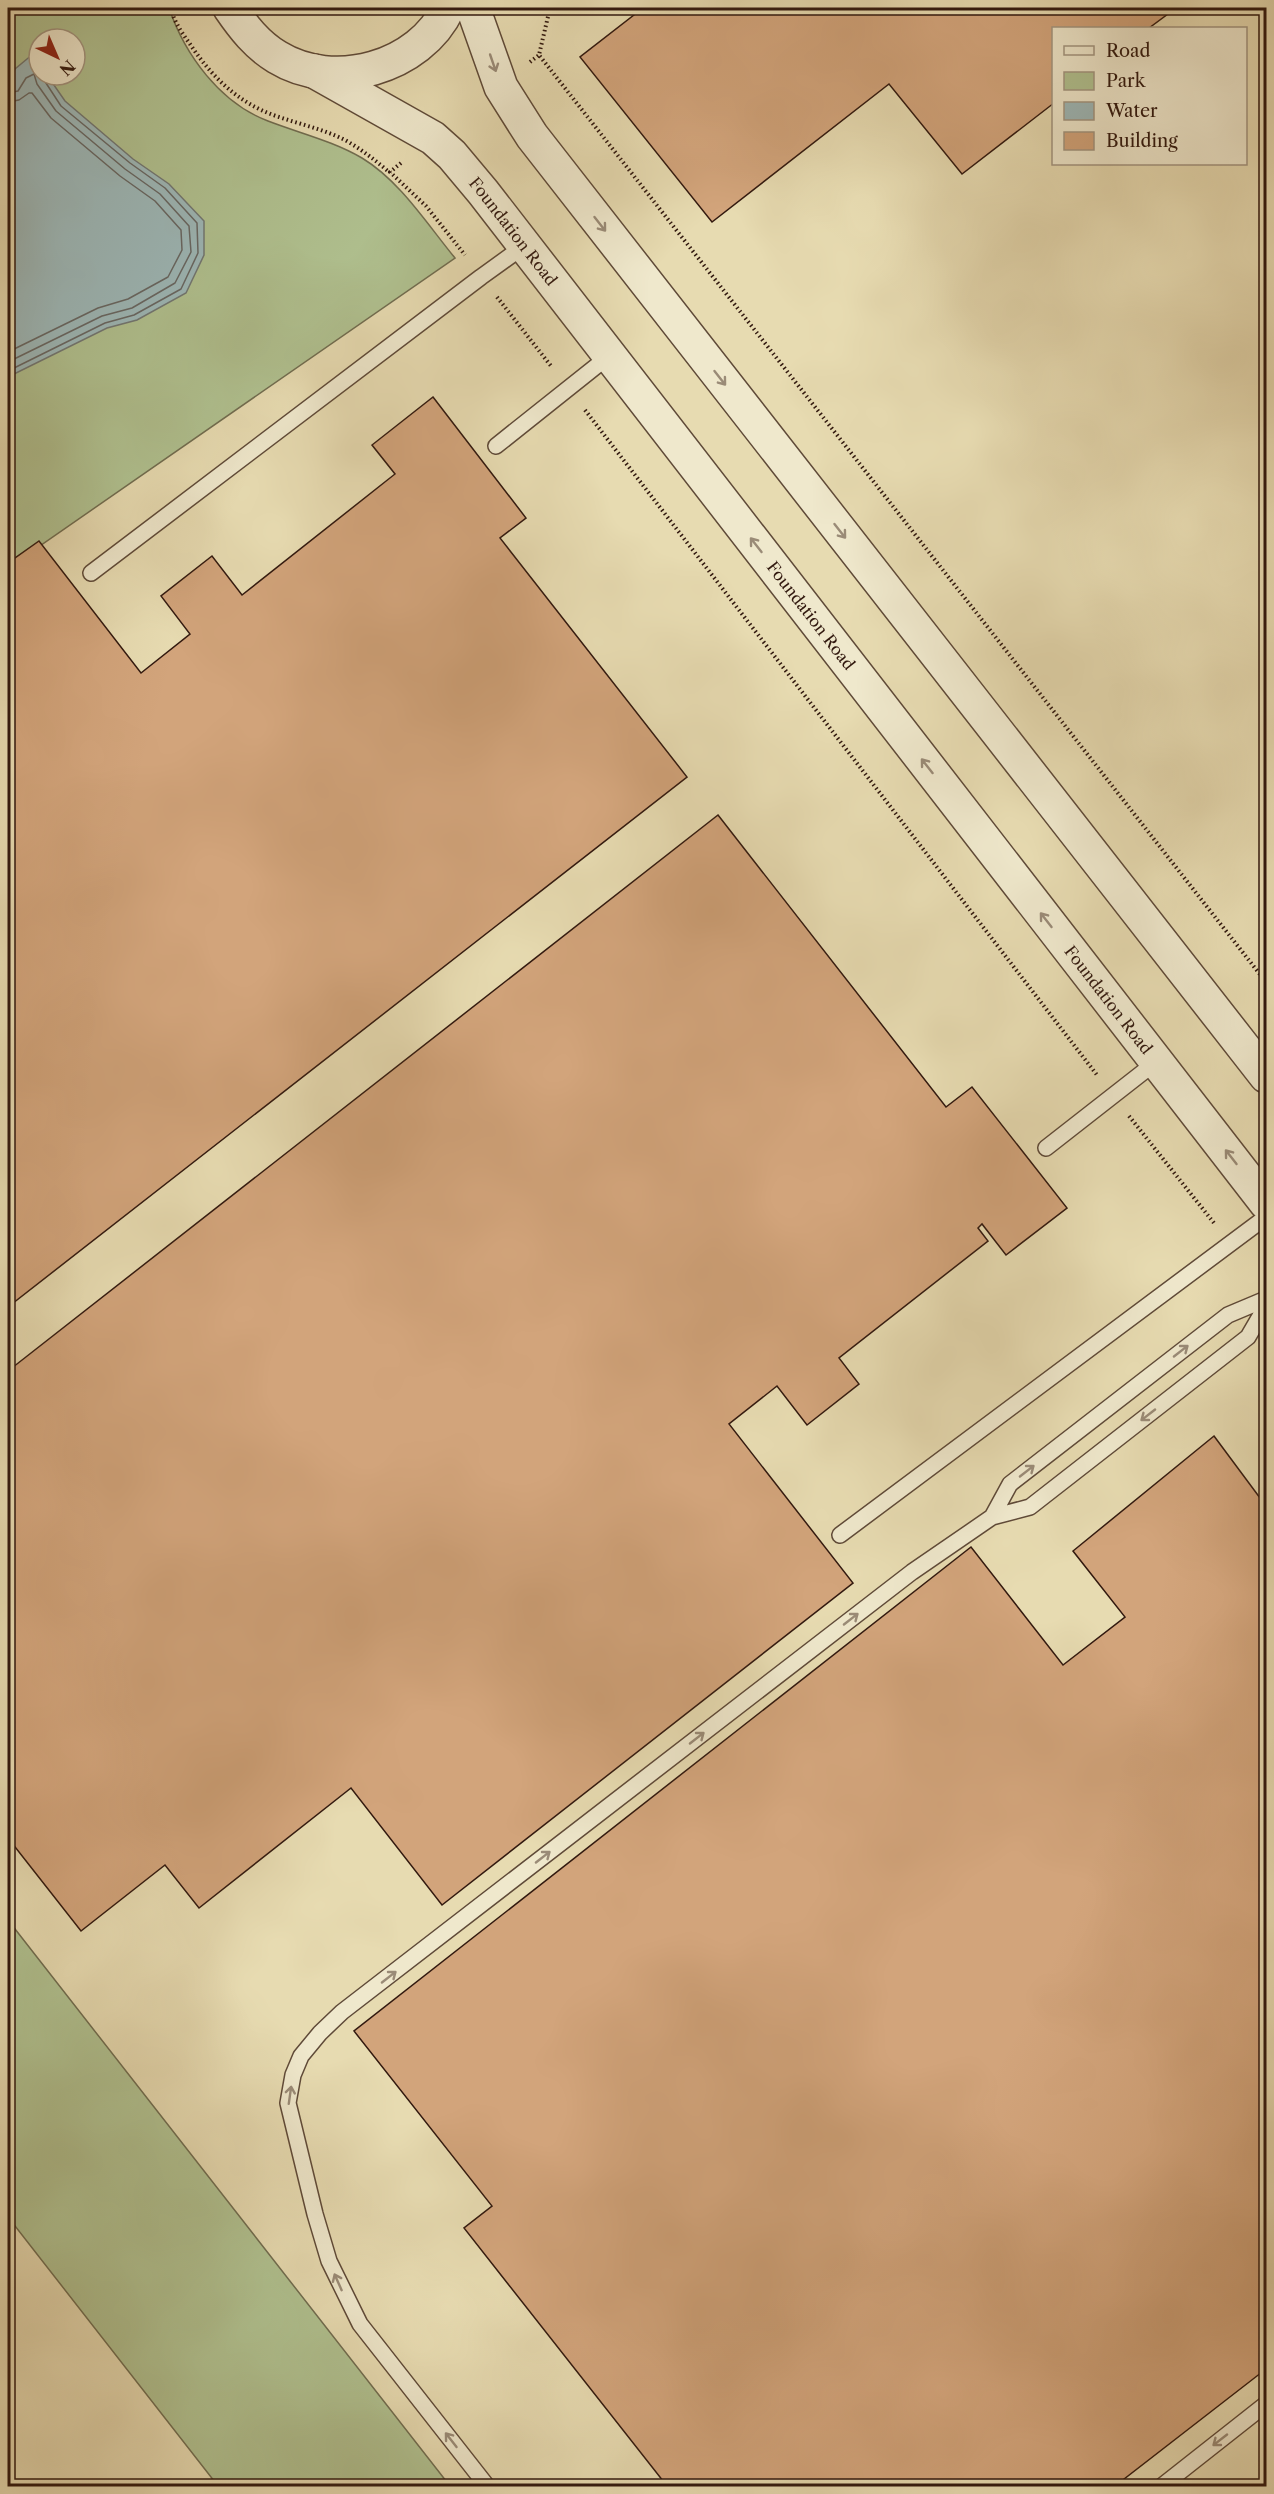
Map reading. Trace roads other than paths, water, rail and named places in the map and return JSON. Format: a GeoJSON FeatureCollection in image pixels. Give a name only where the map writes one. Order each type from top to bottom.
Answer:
{"type":"FeatureCollection","features":[{"type":"Feature","properties":{"kind":"street"},"geometry":{"type":"LineString","coordinates":[[230,8],[247,33],[278,58],[314,71],[353,73],[390,63],[423,41],[448,8]]}},
{"type":"Feature","properties":{"kind":"street"},"geometry":{"type":"LineString","coordinates":[[473,8],[501,87],[532,136],[1266,1076]]}},
{"type":"Feature","properties":{"kind":"street","name":"Foundation Road"},"geometry":{"type":"LineString","coordinates":[[314,71],[433,138],[452,155],[1266,1203]]}},
{"type":"Feature","properties":{"kind":"lane"},"geometry":{"type":"LineString","coordinates":[[91,573],[524,246]]}},
{"type":"Feature","properties":{"kind":"lane"},"geometry":{"type":"LineString","coordinates":[[496,446],[609,356]]}},
{"type":"Feature","properties":{"kind":"lane"},"geometry":{"type":"LineString","coordinates":[[1046,1148],[1156,1062]]}},
{"type":"Feature","properties":{"kind":"lane"},"geometry":{"type":"LineString","coordinates":[[840,1535],[1266,1217]]}},
{"type":"Feature","properties":{"kind":"lane"},"geometry":{"type":"LineString","coordinates":[[992,1516],[1010,1484],[1228,1315],[1266,1299]]}},
{"type":"Feature","properties":{"kind":"lane"},"geometry":{"type":"LineString","coordinates":[[487,2487],[360,2324],[341,2289],[329,2261],[315,2214],[288,2103],[293,2075],[302,2056],[320,2033],[342,2012],[912,1572],[992,1516],[1030,1507],[1248,1337],[1266,1305]]}},
{"type":"Feature","properties":{"kind":"lane"},"geometry":{"type":"LineString","coordinates":[[1162,2487],[1266,2404]]}},
{"type":"Feature","properties":{"kind":"water"},"geometry":{"type":"Polygon","coordinates":[[[27,59],[27,87],[55,87],[65,101],[133,159],[169,184],[204,221],[204,255],[186,293],[137,320],[107,328],[8,377],[8,85],[15,69],[27,59]]]}}]}
